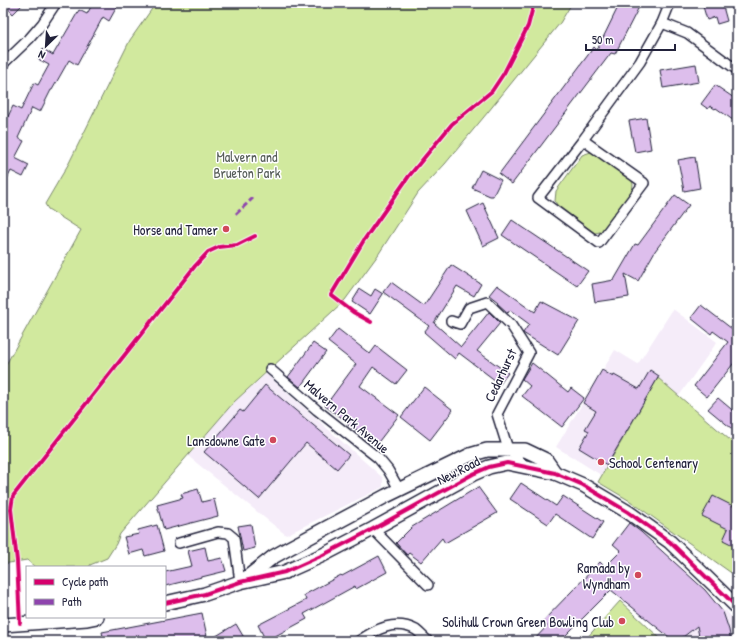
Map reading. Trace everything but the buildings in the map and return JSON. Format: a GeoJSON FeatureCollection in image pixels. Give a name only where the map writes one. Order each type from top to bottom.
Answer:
{"type":"FeatureCollection","features":[{"type":"Feature","properties":{"kind":"street"},"geometry":{"type":"LineString","coordinates":[[3,65],[38,29],[56,3]]}},
{"type":"Feature","properties":{"kind":"street"},"geometry":{"type":"LineString","coordinates":[[583,140],[645,183],[600,247],[535,198],[583,140],[640,62],[662,23],[670,3]]}},
{"type":"Feature","properties":{"kind":"street"},"geometry":{"type":"LineString","coordinates":[[662,23],[687,33],[737,70]]}},
{"type":"Feature","properties":{"kind":"street","name":"Cedarhurst"},"geometry":{"type":"LineString","coordinates":[[450,321],[460,324],[469,308],[487,302],[511,325],[529,353],[497,414],[508,449]]}},
{"type":"Feature","properties":{"kind":"street","name":"Malvern Park Avenue"},"geometry":{"type":"LineString","coordinates":[[270,369],[317,410],[378,458],[388,470],[399,489]]}},
{"type":"Feature","properties":{"kind":"street"},"geometry":{"type":"LineString","coordinates":[[508,449],[526,467]]}},
{"type":"Feature","properties":{"kind":"street","name":"New Road"},"geometry":{"type":"LineString","coordinates":[[240,582],[289,548],[399,489],[470,455],[487,450],[525,450],[546,460],[556,473]]}},
{"type":"Feature","properties":{"kind":"street","name":"New Road"},"geometry":{"type":"LineString","coordinates":[[166,603],[204,594],[240,582],[285,572],[373,530],[399,514],[473,474],[489,467],[507,463],[556,473],[583,485],[628,512],[670,542],[737,607]]}},
{"type":"Feature","properties":{"kind":"street"},"geometry":{"type":"LineString","coordinates":[[386,496],[399,514]]}},
{"type":"Feature","properties":{"kind":"street"},"geometry":{"type":"LineString","coordinates":[[373,530],[428,585]]}},
{"type":"Feature","properties":{"kind":"street"},"geometry":{"type":"LineString","coordinates":[[178,543],[218,532],[228,533],[234,538],[240,582]]}},
{"type":"Feature","properties":{"kind":"street"},"geometry":{"type":"LineString","coordinates":[[289,548],[299,566]]}},
{"type":"Feature","properties":{"kind":"street"},"geometry":{"type":"LineString","coordinates":[[3,624],[92,618]]}},
{"type":"Feature","properties":{"kind":"street"},"geometry":{"type":"LineString","coordinates":[[359,641],[384,626],[396,625],[408,627],[416,631],[428,641]]}},
{"type":"Feature","properties":{"kind":"shaded area"},"geometry":{"type":"Polygon","coordinates":[[[673,309],[717,342],[679,396],[658,378],[601,475],[556,447],[615,350],[638,364],[673,309]]]}},
{"type":"Feature","properties":{"kind":"shaded area"},"geometry":{"type":"Polygon","coordinates":[[[266,374],[383,478],[383,487],[286,535],[188,456],[234,402],[266,374]]]}},
{"type":"Feature","properties":{"kind":"shaded area"},"geometry":{"type":"Polygon","coordinates":[[[726,610],[737,625],[737,641],[680,641],[690,631],[726,610]]]}},
{"type":"Feature","properties":{"kind":"shaded area"},"geometry":{"type":"Polygon","coordinates":[[[390,635],[410,639],[413,641],[378,641],[390,635]]]}},
{"type":"Feature","properties":{"kind":"green space","name":"Malvern and Brueton Park"},"geometry":{"type":"Polygon","coordinates":[[[156,3],[572,3],[560,23],[488,112],[445,164],[418,193],[378,255],[345,300],[234,402],[120,534],[116,544],[107,558],[90,566],[34,566],[27,560],[3,564],[3,370],[81,230],[48,209],[45,204],[69,163],[130,40],[156,3]]]}},
{"type":"Feature","properties":{"kind":"green space"},"geometry":{"type":"Polygon","coordinates":[[[591,152],[596,153],[631,179],[633,184],[632,193],[605,231],[595,233],[557,205],[555,201],[556,191],[582,155],[591,152]]]}},
{"type":"Feature","properties":{"kind":"green space"},"geometry":{"type":"Polygon","coordinates":[[[658,378],[737,446],[737,577],[630,501],[598,482],[658,378]]]}},
{"type":"Feature","properties":{"kind":"green space","name":"Solihull Crown Green Bowling Club"},"geometry":{"type":"Polygon","coordinates":[[[620,601],[663,641],[584,641],[620,601]]]}},
{"type":"Feature","properties":{"kind":"marked path"},"geometry":{"type":"LineString","coordinates":[[236,214],[253,198]]}},
{"type":"Feature","properties":{"kind":"cycle path"},"geometry":{"type":"LineString","coordinates":[[371,322],[353,312],[331,295],[364,240],[409,176],[452,124],[492,91],[504,73],[528,26],[534,3]]}},
{"type":"Feature","properties":{"kind":"cycle path"},"geometry":{"type":"LineString","coordinates":[[20,623],[17,561],[11,509],[13,496],[195,266],[208,252],[219,247],[237,245],[255,236]]}},
{"type":"Feature","properties":{"kind":"cycle path"},"geometry":{"type":"LineString","coordinates":[[166,603],[205,594],[240,582],[285,572],[323,555],[373,529],[473,474],[489,467],[507,463],[555,473],[583,485],[628,512],[670,542],[737,607]]}},
{"type":"Feature","properties":{"kind":"place","name":"Horse and Tamer"},"geometry":{"type":"Point","coordinates":[226,229]}},
{"type":"Feature","properties":{"kind":"place","name":"Lansdowne Gate"},"geometry":{"type":"Point","coordinates":[273,440]}},
{"type":"Feature","properties":{"kind":"place","name":"School Centenary"},"geometry":{"type":"Point","coordinates":[601,462]}},
{"type":"Feature","properties":{"kind":"place","name":"Ramada by Wyndham"},"geometry":{"type":"Point","coordinates":[638,575]}},
{"type":"Feature","properties":{"kind":"place","name":"Solihull Crown Green Bowling Club"},"geometry":{"type":"Point","coordinates":[622,621]}}]}
